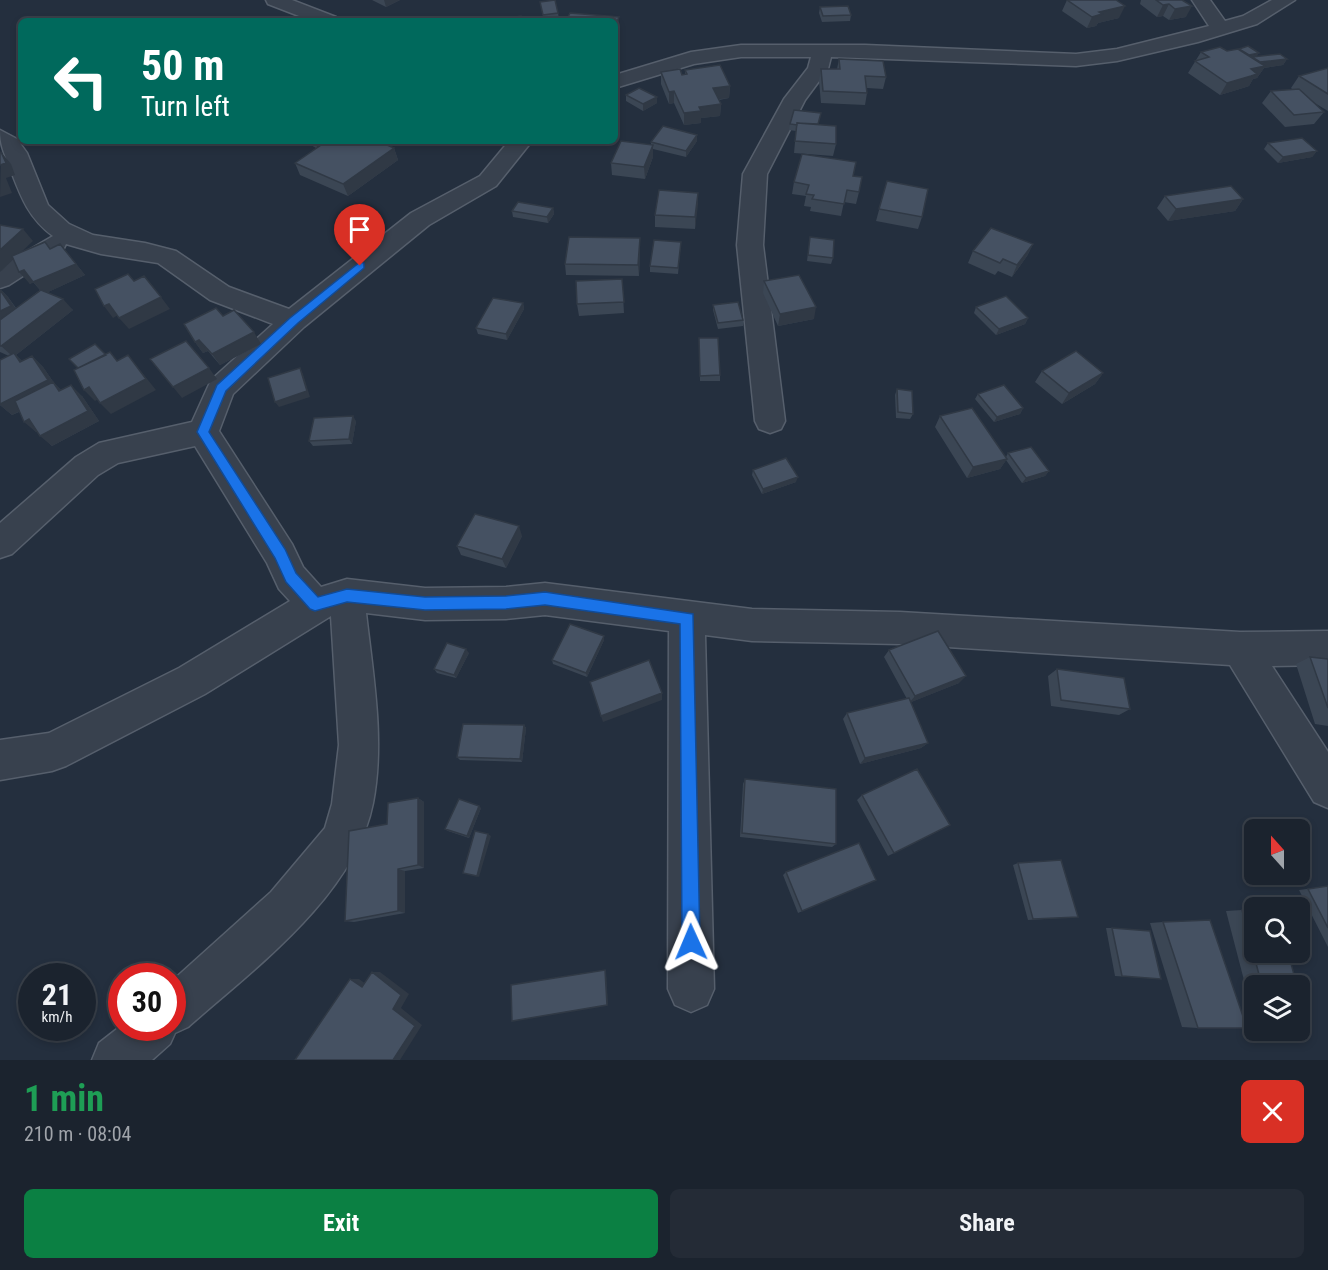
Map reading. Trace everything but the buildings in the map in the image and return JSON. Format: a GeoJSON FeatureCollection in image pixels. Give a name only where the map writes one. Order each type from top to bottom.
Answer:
{"type":"FeatureCollection","features":[{"type":"Feature","properties":{"kind":"street"},"geometry":{"type":"LineString","coordinates":[[275,0],[321,18]]}},
{"type":"Feature","properties":{"kind":"street"},"geometry":{"type":"LineString","coordinates":[[1201,0],[1220,29]]}},
{"type":"Feature","properties":{"kind":"street"},"geometry":{"type":"LineString","coordinates":[[618,81],[711,54],[759,51],[865,51],[1076,60],[1117,55],[1220,29],[1250,20],[1286,0]]}},
{"type":"Feature","properties":{"kind":"street"},"geometry":{"type":"LineString","coordinates":[[770,421],[750,245],[755,174],[795,99],[818,69],[822,52]]}},
{"type":"Feature","properties":{"kind":"street"},"geometry":{"type":"LineString","coordinates":[[0,138],[9,142],[18,158],[28,191],[44,217],[67,235],[105,248],[163,255],[211,289],[245,307],[294,320]]}},
{"type":"Feature","properties":{"kind":"street"},"geometry":{"type":"LineString","coordinates":[[203,432],[221,388],[294,320],[420,219],[488,181],[519,144]]}},
{"type":"Feature","properties":{"kind":"street"},"geometry":{"type":"LineString","coordinates":[[0,279],[67,235]]}},
{"type":"Feature","properties":{"kind":"street"},"geometry":{"type":"LineString","coordinates":[[0,544],[87,466],[110,452],[203,432]]}},
{"type":"Feature","properties":{"kind":"street"},"geometry":{"type":"LineString","coordinates":[[203,432],[280,554],[291,578],[331,600],[425,604],[506,603],[545,599],[687,619],[722,620],[752,625],[900,628],[1240,649],[1328,648]]}},
{"type":"Feature","properties":{"kind":"street"},"geometry":{"type":"LineString","coordinates":[[0,760],[52,752],[192,681],[331,600]]}},
{"type":"Feature","properties":{"kind":"street"},"geometry":{"type":"LineString","coordinates":[[186,999],[251,943],[307,885],[345,834],[353,803],[358,748],[331,600]]}},
{"type":"Feature","properties":{"kind":"street"},"geometry":{"type":"LineString","coordinates":[[687,619],[691,989]]}},
{"type":"Feature","properties":{"kind":"street"},"geometry":{"type":"LineString","coordinates":[[1240,649],[1328,788]]}},
{"type":"Feature","properties":{"kind":"street"},"geometry":{"type":"LineString","coordinates":[[116,1060],[139,1041]]}},
{"type":"Feature","properties":{"kind":"route"},"geometry":{"type":"LineString","coordinates":[[360,266],[294,320],[221,388],[203,432],[280,554],[291,578],[315,604],[347,596],[425,604],[506,603],[545,599],[589,603],[687,619],[691,942]]}}]}
